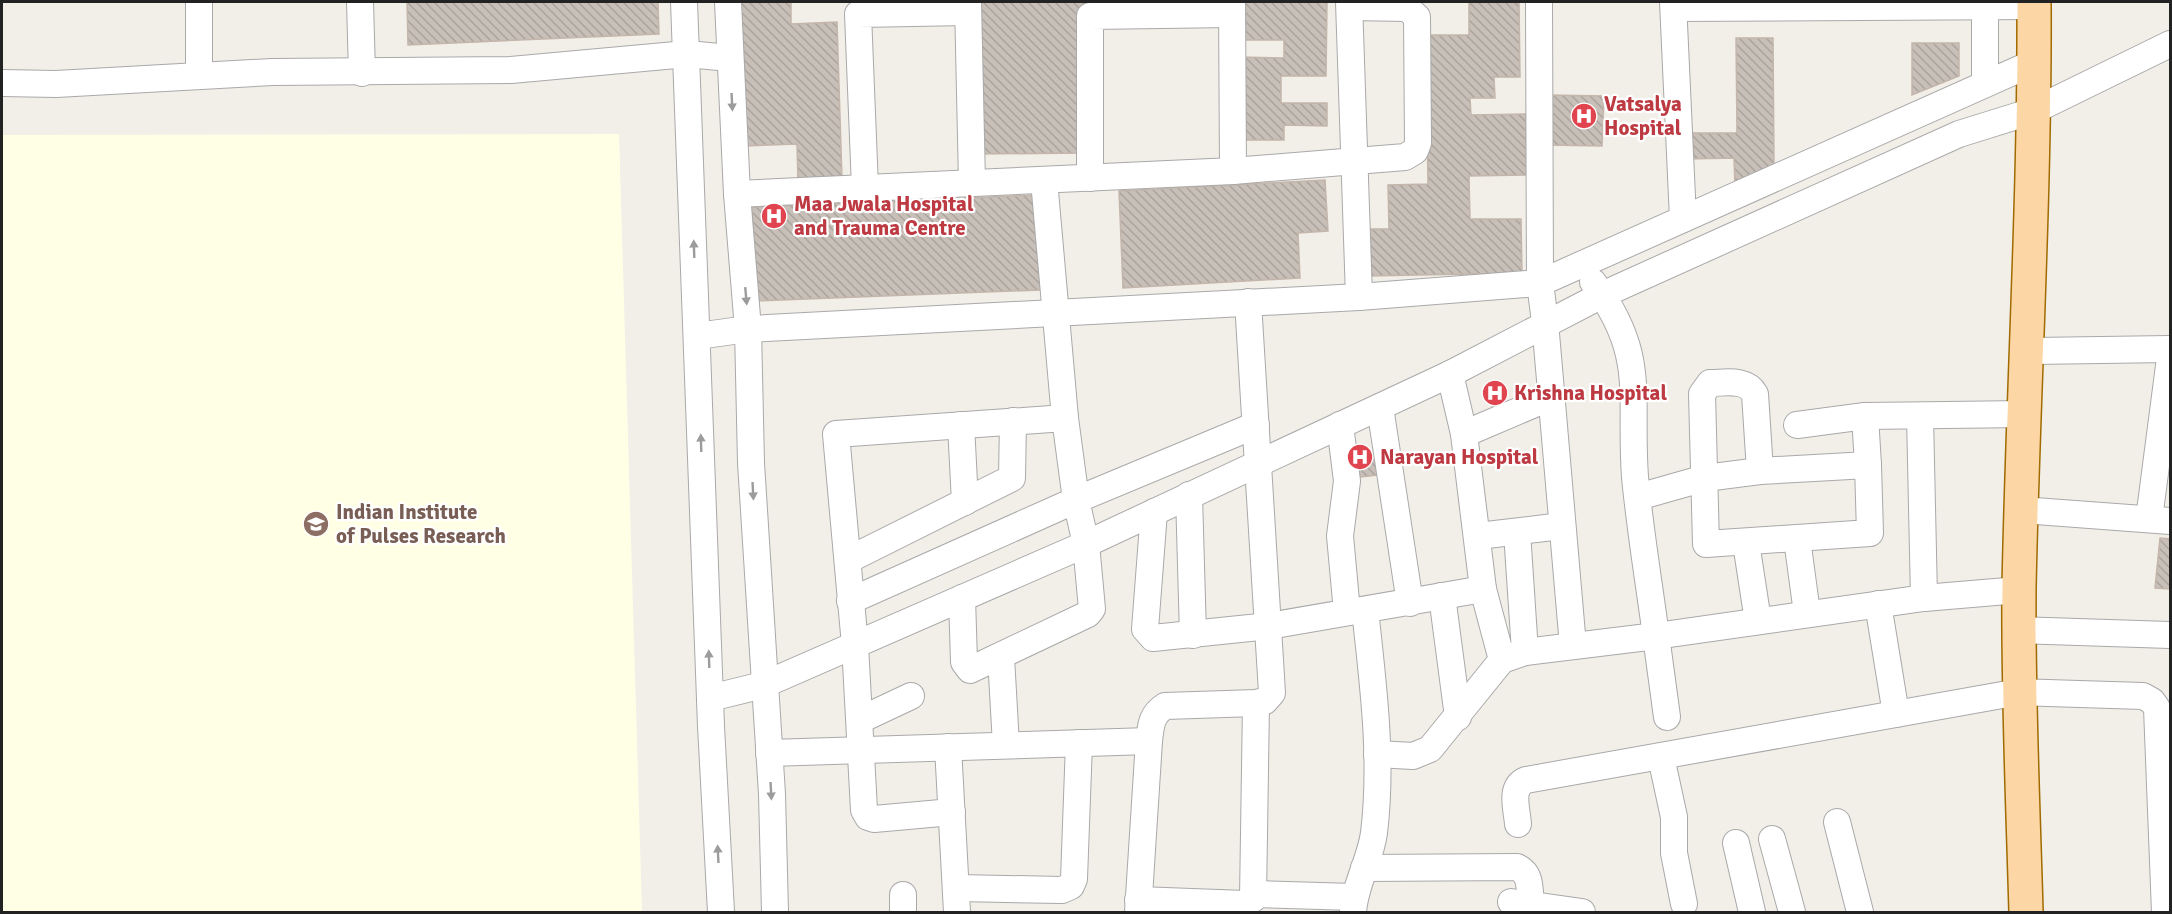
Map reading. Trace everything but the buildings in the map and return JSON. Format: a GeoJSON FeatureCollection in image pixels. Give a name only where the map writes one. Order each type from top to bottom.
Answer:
{"type":"FeatureCollection","features":[{"type":"Feature","properties":{"kind":"main road"},"geometry":{"type":"LineString","coordinates":[[2026,912],[2019,692],[2019,590],[2028,351],[2035,62],[2034,4]]}},
{"type":"Feature","properties":{"kind":"street"},"geometry":{"type":"LineString","coordinates":[[199,2],[199,76]]}},
{"type":"Feature","properties":{"kind":"street"},"geometry":{"type":"LineString","coordinates":[[360,2],[362,73]]}},
{"type":"Feature","properties":{"kind":"street"},"geometry":{"type":"LineString","coordinates":[[684,2],[710,698],[722,912]]}},
{"type":"Feature","properties":{"kind":"street"},"geometry":{"type":"LineString","coordinates":[[728,2],[737,194],[748,329],[751,463],[775,912]]}},
{"type":"Feature","properties":{"kind":"street"},"geometry":{"type":"LineString","coordinates":[[1539,2],[1540,283],[1573,646]]}},
{"type":"Feature","properties":{"kind":"street"},"geometry":{"type":"LineString","coordinates":[[737,194],[1233,171],[1353,160],[1405,157],[1415,151],[1418,143],[1417,17],[1407,8],[1350,4],[1353,160],[1359,297]]}},
{"type":"Feature","properties":{"kind":"street"},"geometry":{"type":"LineString","coordinates":[[1683,219],[1673,5],[2034,4]]}},
{"type":"Feature","properties":{"kind":"street"},"geometry":{"type":"LineString","coordinates":[[1984,5],[1984,83]]}},
{"type":"Feature","properties":{"kind":"street"},"geometry":{"type":"LineString","coordinates":[[865,188],[858,14],[968,7],[972,183]]}},
{"type":"Feature","properties":{"kind":"street"},"geometry":{"type":"LineString","coordinates":[[1090,178],[1090,16],[1232,8],[1233,171]]}},
{"type":"Feature","properties":{"kind":"street"},"geometry":{"type":"LineString","coordinates":[[710,698],[764,685],[1086,544],[1450,374],[1545,322],[1602,295],[1959,134],[2033,111],[2170,44]]}},
{"type":"Feature","properties":{"kind":"street"},"geometry":{"type":"LineString","coordinates":[[2,83],[56,84],[272,72],[511,70],[687,54],[730,58]]}},
{"type":"Feature","properties":{"kind":"street"},"geometry":{"type":"LineString","coordinates":[[697,336],[748,329],[1359,297],[1540,283],[2035,62]]}},
{"type":"Feature","properties":{"kind":"street"},"geometry":{"type":"LineString","coordinates":[[962,598],[966,667],[975,669],[1088,614],[1093,602],[1086,544],[1076,500],[1065,418],[1058,314],[1044,180]]}},
{"type":"Feature","properties":{"kind":"street"},"geometry":{"type":"LineString","coordinates":[[1580,265],[1614,313],[1625,340],[1635,379],[1638,497],[1667,717]]}},
{"type":"Feature","properties":{"kind":"street"},"geometry":{"type":"LineString","coordinates":[[1248,302],[1272,693],[1265,701],[1256,703],[1165,706],[1156,711],[1151,719],[1138,906],[1227,908],[1250,902],[1255,894],[1256,703]]}},
{"type":"Feature","properties":{"kind":"street"},"geometry":{"type":"LineString","coordinates":[[2028,351],[2170,349]]}},
{"type":"Feature","properties":{"kind":"street"},"geometry":{"type":"LineString","coordinates":[[2021,510],[2160,520],[2170,358]]}},
{"type":"Feature","properties":{"kind":"street"},"geometry":{"type":"LineString","coordinates":[[1450,374],[1464,434],[1483,589],[1514,656]]}},
{"type":"Feature","properties":{"kind":"street"},"geometry":{"type":"LineString","coordinates":[[1760,471],[1755,394],[1745,383],[1710,383],[1702,394],[1706,544],[1870,533],[1865,416]]}},
{"type":"Feature","properties":{"kind":"street"},"geometry":{"type":"LineString","coordinates":[[1464,434],[1551,397]]}},
{"type":"Feature","properties":{"kind":"street"},"geometry":{"type":"LineString","coordinates":[[1380,407],[1410,603]]}},
{"type":"Feature","properties":{"kind":"street"},"geometry":{"type":"LineString","coordinates":[[1797,425],[1865,416],[2026,414]]}},
{"type":"Feature","properties":{"kind":"street"},"geometry":{"type":"LineString","coordinates":[[1920,416],[1924,598]]}},
{"type":"Feature","properties":{"kind":"street"},"geometry":{"type":"LineString","coordinates":[[952,812],[874,819],[868,817],[864,810],[855,645],[837,434],[1065,418]]}},
{"type":"Feature","properties":{"kind":"street"},"geometry":{"type":"LineString","coordinates":[[848,560],[1012,478],[1013,422]]}},
{"type":"Feature","properties":{"kind":"street"},"geometry":{"type":"LineString","coordinates":[[962,425],[965,502]]}},
{"type":"Feature","properties":{"kind":"street"},"geometry":{"type":"LineString","coordinates":[[850,600],[1076,500],[1256,425]]}},
{"type":"Feature","properties":{"kind":"street"},"geometry":{"type":"LineString","coordinates":[[1255,894],[1353,905],[1374,834],[1376,715],[1340,536],[1347,481],[1340,425]]}},
{"type":"Feature","properties":{"kind":"street"},"geometry":{"type":"LineString","coordinates":[[1638,497],[1705,478],[1760,471],[1868,465]]}},
{"type":"Feature","properties":{"kind":"street"},"geometry":{"type":"LineString","coordinates":[[1189,495],[1193,635]]}},
{"type":"Feature","properties":{"kind":"street"},"geometry":{"type":"LineString","coordinates":[[1154,512],[1145,630],[1153,638],[1269,626],[1483,589]]}},
{"type":"Feature","properties":{"kind":"street"},"geometry":{"type":"LineString","coordinates":[[1478,536],[1562,526]]}},
{"type":"Feature","properties":{"kind":"street"},"geometry":{"type":"LineString","coordinates":[[1514,656],[1516,532]]}},
{"type":"Feature","properties":{"kind":"street"},"geometry":{"type":"LineString","coordinates":[[1797,539],[1807,613]]}},
{"type":"Feature","properties":{"kind":"street"},"geometry":{"type":"LineString","coordinates":[[1746,543],[1758,621]]}},
{"type":"Feature","properties":{"kind":"street"},"geometry":{"type":"LineString","coordinates":[[1377,754],[1413,756],[1422,754],[1514,656],[1807,613],[1924,598],[2019,590]]}},
{"type":"Feature","properties":{"kind":"street"},"geometry":{"type":"LineString","coordinates":[[1442,596],[1458,717]]}},
{"type":"Feature","properties":{"kind":"street"},"geometry":{"type":"LineString","coordinates":[[1878,604],[1896,714]]}},
{"type":"Feature","properties":{"kind":"street"},"geometry":{"type":"LineString","coordinates":[[2020,630],[2170,635]]}},
{"type":"Feature","properties":{"kind":"street"},"geometry":{"type":"LineString","coordinates":[[1001,657],[1006,745]]}},
{"type":"Feature","properties":{"kind":"street"},"geometry":{"type":"LineString","coordinates":[[1518,824],[1515,789],[1519,783],[2019,692],[2143,696],[2152,701],[2157,708],[2165,912]]}},
{"type":"Feature","properties":{"kind":"street"},"geometry":{"type":"LineString","coordinates":[[860,720],[911,696]]}},
{"type":"Feature","properties":{"kind":"street"},"geometry":{"type":"LineString","coordinates":[[768,753],[1149,741]]}},
{"type":"Feature","properties":{"kind":"street"},"geometry":{"type":"LineString","coordinates":[[948,747],[957,900],[1062,890],[1071,886],[1074,879],[1079,743]]}},
{"type":"Feature","properties":{"kind":"street"},"geometry":{"type":"LineString","coordinates":[[1661,757],[1674,817],[1674,853],[1684,904]]}},
{"type":"Feature","properties":{"kind":"street"},"geometry":{"type":"LineString","coordinates":[[1837,822],[1860,912]]}},
{"type":"Feature","properties":{"kind":"street"},"geometry":{"type":"LineString","coordinates":[[1772,839],[1792,912]]}},
{"type":"Feature","properties":{"kind":"street"},"geometry":{"type":"LineString","coordinates":[[1736,843],[1752,912]]}},
{"type":"Feature","properties":{"kind":"street"},"geometry":{"type":"LineString","coordinates":[[1364,868],[1517,867],[1524,870],[1528,877],[1521,903],[1582,912]]}},
{"type":"Feature","properties":{"kind":"shaded area","name":"Indian Institute of Pulses Research"},"geometry":{"type":"Polygon","coordinates":[[[619,134],[642,912],[2,912],[2,135],[619,134]]]}},
{"type":"Feature","properties":{"kind":"place","name":"Vatsalya Hospital"},"geometry":{"type":"Point","coordinates":[1584,116]}},
{"type":"Feature","properties":{"kind":"place","name":"Maa Jwala Hospital and Trauma Centre"},"geometry":{"type":"Point","coordinates":[774,216]}},
{"type":"Feature","properties":{"kind":"place","name":"Krishna Hospital"},"geometry":{"type":"Point","coordinates":[1495,393]}},
{"type":"Feature","properties":{"kind":"place","name":"Narayan Hospital"},"geometry":{"type":"Point","coordinates":[1360,457]}},
{"type":"Feature","properties":{"kind":"place","name":"Indian Institute of Pulses Research"},"geometry":{"type":"Point","coordinates":[316,524]}}]}
